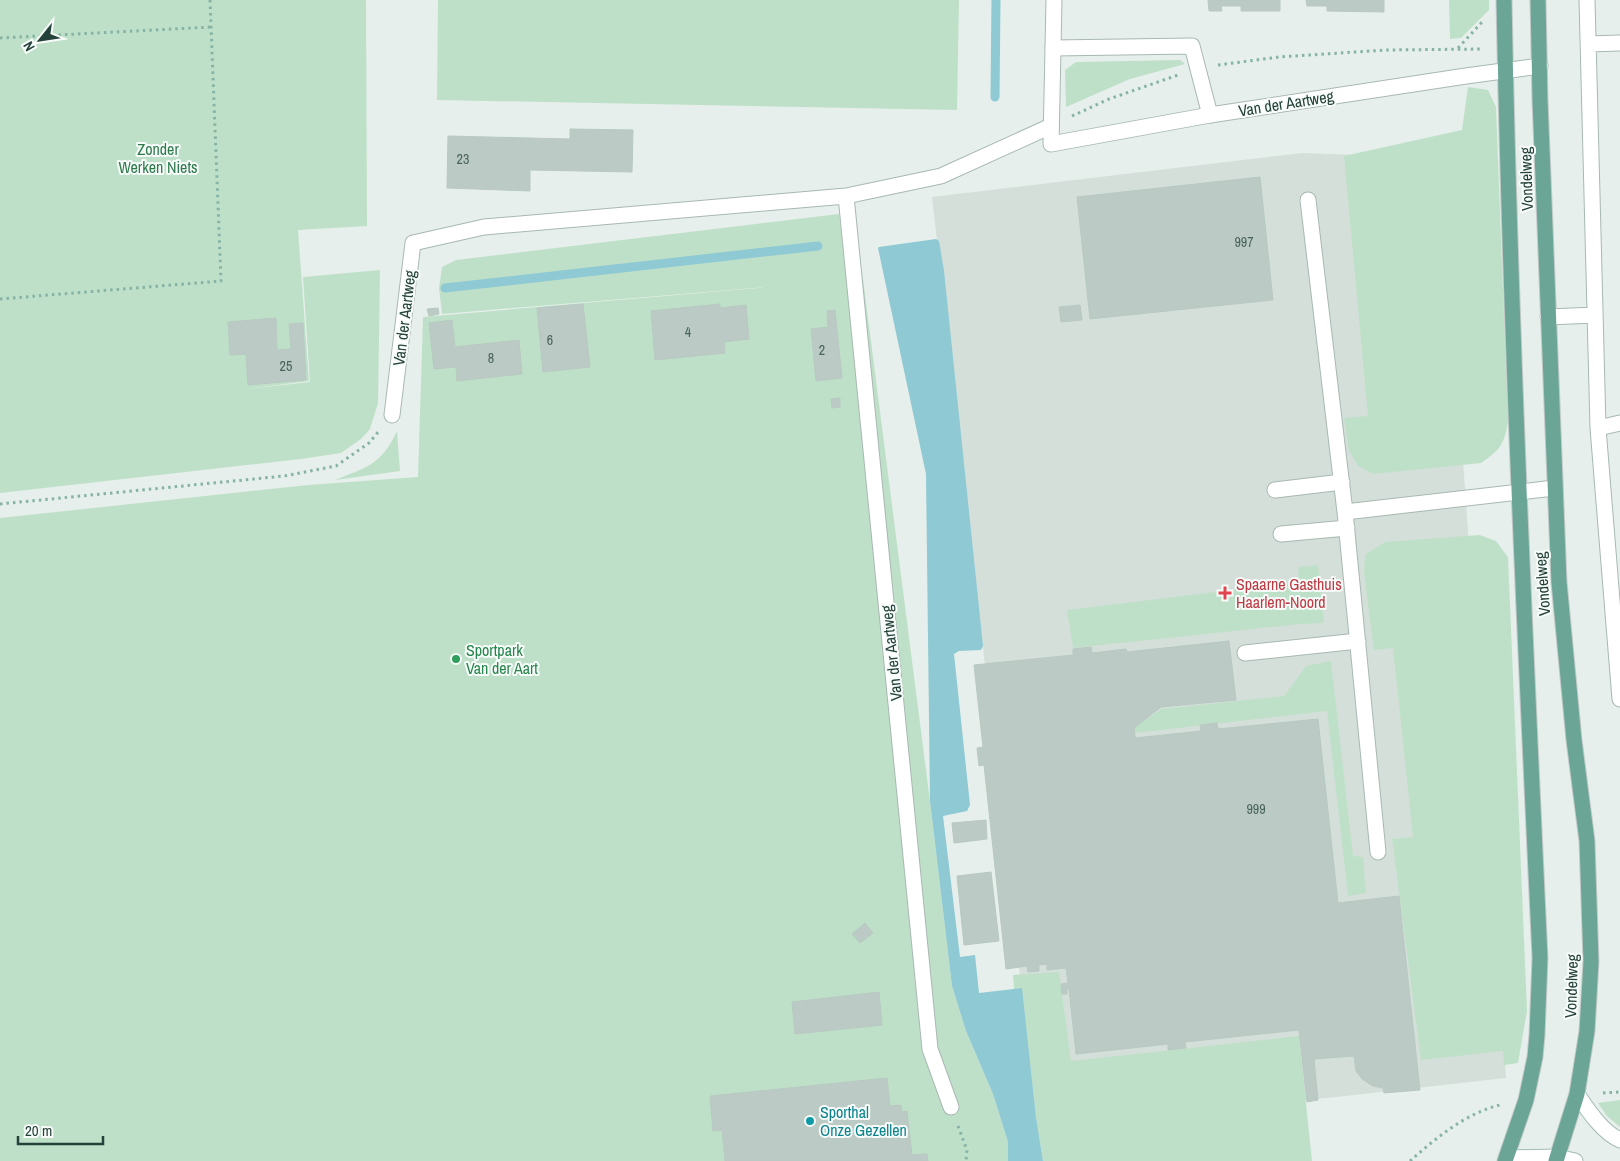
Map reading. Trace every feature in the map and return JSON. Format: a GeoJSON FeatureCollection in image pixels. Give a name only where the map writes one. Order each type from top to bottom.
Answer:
{"type":"FeatureCollection","features":[{"type":"Feature","properties":{"kind":"main road","name":"Vondelweg"},"geometry":{"type":"LineString","coordinates":[[1504,0],[1507,186],[1518,491],[1540,958],[1535,1057],[1526,1100],[1506,1160]]}},
{"type":"Feature","properties":{"kind":"main road","name":"Vondelweg"},"geometry":{"type":"LineString","coordinates":[[1538,0],[1554,488],[1559,582],[1574,740],[1587,841],[1591,962],[1587,1031],[1577,1094],[1556,1159]]}},
{"type":"Feature","properties":{"kind":"street","name":"Van der Aartweg"},"geometry":{"type":"LineString","coordinates":[[1054,0],[1051,144],[1210,115],[1540,66]]}},
{"type":"Feature","properties":{"kind":"street"},"geometry":{"type":"LineString","coordinates":[[1587,0],[1598,428],[1620,699]]}},
{"type":"Feature","properties":{"kind":"street"},"geometry":{"type":"LineString","coordinates":[[1589,44],[1620,43]]}},
{"type":"Feature","properties":{"kind":"street"},"geometry":{"type":"LineString","coordinates":[[1053,48],[1192,46],[1210,115]]}},
{"type":"Feature","properties":{"kind":"street","name":"Van der Aartweg"},"geometry":{"type":"LineString","coordinates":[[392,415],[413,243],[484,227],[846,196],[942,176],[1051,126]]}},
{"type":"Feature","properties":{"kind":"street","name":"Van der Aartweg"},"geometry":{"type":"LineString","coordinates":[[846,196],[930,1049],[951,1107]]}},
{"type":"Feature","properties":{"kind":"street"},"geometry":{"type":"LineString","coordinates":[[1308,200],[1342,482],[1378,852]]}},
{"type":"Feature","properties":{"kind":"street"},"geometry":{"type":"LineString","coordinates":[[1548,317],[1595,315]]}},
{"type":"Feature","properties":{"kind":"street"},"geometry":{"type":"LineString","coordinates":[[1598,428],[1620,423]]}},
{"type":"Feature","properties":{"kind":"street"},"geometry":{"type":"LineString","coordinates":[[1274,490],[1342,482]]}},
{"type":"Feature","properties":{"kind":"street"},"geometry":{"type":"LineString","coordinates":[[1281,534],[1346,520],[1518,491],[1554,488]]}},
{"type":"Feature","properties":{"kind":"street"},"geometry":{"type":"LineString","coordinates":[[1245,653],[1358,641]]}},
{"type":"Feature","properties":{"kind":"street"},"geometry":{"type":"LineString","coordinates":[[1577,1094],[1591,1115],[1614,1137],[1620,1140]]}},
{"type":"Feature","properties":{"kind":"street"},"geometry":{"type":"LineString","coordinates":[[1506,1160],[1556,1159],[1575,1161]]}},
{"type":"Feature","properties":{"kind":"path"},"geometry":{"type":"LineString","coordinates":[[0,299],[221,281],[210,0]]}},
{"type":"Feature","properties":{"kind":"path"},"geometry":{"type":"LineString","coordinates":[[1051,126],[1109,100],[1180,74],[1228,63],[1278,57],[1386,50],[1458,49],[1487,16]]}},
{"type":"Feature","properties":{"kind":"path"},"geometry":{"type":"LineString","coordinates":[[0,38],[211,27]]}},
{"type":"Feature","properties":{"kind":"path"},"geometry":{"type":"LineString","coordinates":[[0,504],[284,476],[336,466],[369,443],[392,415]]}},
{"type":"Feature","properties":{"kind":"path"},"geometry":{"type":"LineString","coordinates":[[951,1107],[966,1150],[966,1161]]}},
{"type":"Feature","properties":{"kind":"shaded area","name":"Spaarne Gasthuis Haarlem-Noord"},"geometry":{"type":"Polygon","coordinates":[[[1302,153],[1442,158],[1506,1078],[1327,1098],[1036,1117],[932,197],[1302,153]]]}},
{"type":"Feature","properties":{"kind":"green space","name":"Zonder Werken Niets"},"geometry":{"type":"Polygon","coordinates":[[[0,0],[366,0],[367,226],[298,230],[309,381],[247,389],[310,382],[303,277],[380,270],[378,403],[370,429],[361,439],[341,453],[301,459],[0,493],[0,0]]]}},
{"type":"Feature","properties":{"kind":"green space"},"geometry":{"type":"Polygon","coordinates":[[[438,0],[959,0],[957,110],[437,100],[438,0]]]}},
{"type":"Feature","properties":{"kind":"green space"},"geometry":{"type":"Polygon","coordinates":[[[1449,0],[1489,0],[1489,10],[1461,38],[1450,39],[1449,0]]]}},
{"type":"Feature","properties":{"kind":"green space"},"geometry":{"type":"Polygon","coordinates":[[[1180,60],[1185,64],[1130,79],[1066,107],[1065,70],[1076,62],[1180,60]]]}},
{"type":"Feature","properties":{"kind":"green space"},"geometry":{"type":"Polygon","coordinates":[[[1468,87],[1488,90],[1496,107],[1508,422],[1503,442],[1493,454],[1481,463],[1373,474],[1358,466],[1349,451],[1344,418],[1368,416],[1344,156],[1462,130],[1468,87]]]}},
{"type":"Feature","properties":{"kind":"green space","name":"Sportpark Van der Aart"},"geometry":{"type":"Polygon","coordinates":[[[839,214],[848,280],[863,279],[952,986],[966,1031],[993,1094],[1008,1142],[1008,1161],[0,1161],[0,518],[308,485],[418,477],[423,317],[780,286],[442,314],[439,288],[442,267],[456,260],[839,214]]]}},
{"type":"Feature","properties":{"kind":"green space"},"geometry":{"type":"Polygon","coordinates":[[[397,431],[400,471],[335,480],[364,468],[379,458],[397,431]]]}},
{"type":"Feature","properties":{"kind":"green space"},"geometry":{"type":"Polygon","coordinates":[[[1480,535],[1496,541],[1508,557],[1527,1011],[1518,1063],[1504,1065],[1503,1051],[1421,1060],[1392,839],[1413,837],[1393,648],[1374,650],[1364,573],[1365,555],[1385,542],[1480,535]]]}},
{"type":"Feature","properties":{"kind":"green space"},"geometry":{"type":"Polygon","coordinates":[[[1318,565],[1324,623],[1073,648],[1067,610],[1299,582],[1298,567],[1318,565]]]}},
{"type":"Feature","properties":{"kind":"green space"},"geometry":{"type":"Polygon","coordinates":[[[1331,661],[1353,856],[1363,857],[1366,893],[1348,896],[1327,711],[1135,733],[1134,728],[1161,709],[1284,696],[1306,666],[1331,661]]]}},
{"type":"Feature","properties":{"kind":"green space"},"geometry":{"type":"Polygon","coordinates":[[[1059,972],[1071,1061],[1299,1036],[1312,1161],[1043,1161],[1036,1117],[1022,989],[1014,989],[1013,975],[1059,972]]]}},
{"type":"Feature","properties":{"kind":"green space"},"geometry":{"type":"Polygon","coordinates":[[[1620,1100],[1620,1127],[1607,1116],[1598,1103],[1620,1100]]]}},
{"type":"Feature","properties":{"kind":"water"},"geometry":{"type":"Polygon","coordinates":[[[936,239],[939,241],[944,271],[983,646],[981,650],[959,651],[954,654],[970,805],[967,811],[943,816],[960,957],[975,955],[979,993],[1022,988],[1036,1117],[1043,1161],[1008,1161],[1008,1142],[993,1094],[966,1031],[952,986],[930,801],[926,474],[878,248],[936,239]]]}},
{"type":"Feature","properties":{"kind":"building"},"geometry":{"type":"Polygon","coordinates":[[[1208,0],[1280,0],[1280,11],[1241,11],[1241,6],[1221,6],[1222,11],[1209,11],[1208,0]]]}},
{"type":"Feature","properties":{"kind":"building"},"geometry":{"type":"Polygon","coordinates":[[[1306,0],[1384,0],[1384,12],[1327,11],[1327,6],[1307,6],[1306,0]]]}},
{"type":"Feature","properties":{"kind":"building"},"geometry":{"type":"Polygon","coordinates":[[[570,129],[633,130],[632,172],[530,170],[530,191],[447,188],[448,136],[570,139],[570,129]]]}},
{"type":"Feature","properties":{"kind":"building"},"geometry":{"type":"Polygon","coordinates":[[[1260,177],[1273,300],[1090,319],[1077,197],[1260,177]]]}},
{"type":"Feature","properties":{"kind":"building"},"geometry":{"type":"Polygon","coordinates":[[[583,304],[590,367],[543,372],[537,308],[583,304]]]}},
{"type":"Feature","properties":{"kind":"building"},"geometry":{"type":"Polygon","coordinates":[[[720,304],[720,308],[746,305],[749,339],[724,342],[725,353],[655,360],[651,311],[720,304]]]}},
{"type":"Feature","properties":{"kind":"building"},"geometry":{"type":"Polygon","coordinates":[[[1080,305],[1082,320],[1061,322],[1059,307],[1080,305]]]}},
{"type":"Feature","properties":{"kind":"building"},"geometry":{"type":"Polygon","coordinates":[[[438,308],[439,314],[429,316],[427,309],[438,308]]]}},
{"type":"Feature","properties":{"kind":"building"},"geometry":{"type":"Polygon","coordinates":[[[835,310],[842,378],[816,381],[811,329],[828,327],[827,311],[835,310]]]}},
{"type":"Feature","properties":{"kind":"building"},"geometry":{"type":"Polygon","coordinates":[[[276,318],[277,350],[291,349],[289,324],[303,323],[306,380],[248,385],[246,354],[230,355],[228,322],[276,318]]]}},
{"type":"Feature","properties":{"kind":"building"},"geometry":{"type":"Polygon","coordinates":[[[452,320],[455,347],[519,340],[522,374],[457,381],[456,367],[434,369],[429,323],[452,320]]]}},
{"type":"Feature","properties":{"kind":"building"},"geometry":{"type":"Polygon","coordinates":[[[840,398],[840,407],[832,408],[831,399],[840,398]]]}},
{"type":"Feature","properties":{"kind":"building"},"geometry":{"type":"Polygon","coordinates":[[[1229,641],[1236,700],[1161,707],[1134,728],[1135,738],[1201,731],[1200,725],[1217,723],[1218,729],[1318,719],[1338,903],[1399,896],[1420,1090],[1384,1093],[1383,1088],[1373,1086],[1362,1079],[1356,1071],[1354,1056],[1314,1059],[1318,1100],[1307,1102],[1299,1030],[1185,1042],[1186,1048],[1168,1050],[1168,1044],[1076,1054],[1069,989],[1067,989],[1067,994],[1062,994],[1061,984],[1068,983],[1066,968],[1047,970],[1047,964],[1039,965],[1039,971],[1028,972],[1027,966],[1006,969],[984,765],[979,766],[977,748],[983,747],[974,665],[1073,655],[1073,649],[1091,647],[1092,653],[1126,649],[1127,652],[1229,641]]]}},
{"type":"Feature","properties":{"kind":"building"},"geometry":{"type":"Polygon","coordinates":[[[986,820],[987,839],[954,843],[952,823],[986,820]]]}},
{"type":"Feature","properties":{"kind":"building"},"geometry":{"type":"Polygon","coordinates":[[[991,872],[999,941],[964,945],[957,876],[991,872]]]}},
{"type":"Feature","properties":{"kind":"building"},"geometry":{"type":"Polygon","coordinates":[[[865,923],[873,933],[860,943],[852,934],[865,923]]]}},
{"type":"Feature","properties":{"kind":"building"},"geometry":{"type":"Polygon","coordinates":[[[879,992],[882,1025],[795,1034],[792,1002],[879,992]]]}},
{"type":"Feature","properties":{"kind":"building","name":"Sporthal Onze Gezellen"},"geometry":{"type":"Polygon","coordinates":[[[887,1078],[890,1106],[901,1105],[902,1112],[907,1111],[912,1155],[927,1154],[928,1161],[725,1161],[722,1130],[713,1131],[710,1096],[887,1078]]]}},
{"type":"Feature","properties":{"kind":"waterway"},"geometry":{"type":"LineString","coordinates":[[995,97],[996,0]]}},
{"type":"Feature","properties":{"kind":"waterway"},"geometry":{"type":"LineString","coordinates":[[445,288],[818,246]]}},
{"type":"Feature","properties":{"kind":"place","name":"Spaarne Gasthuis Haarlem-Noord"},"geometry":{"type":"Point","coordinates":[1225,593]}},
{"type":"Feature","properties":{"kind":"place","name":"Sportpark Van der Aart"},"geometry":{"type":"Point","coordinates":[456,659]}},
{"type":"Feature","properties":{"kind":"place","name":"Sporthal Onze Gezellen"},"geometry":{"type":"Point","coordinates":[810,1121]}}]}
